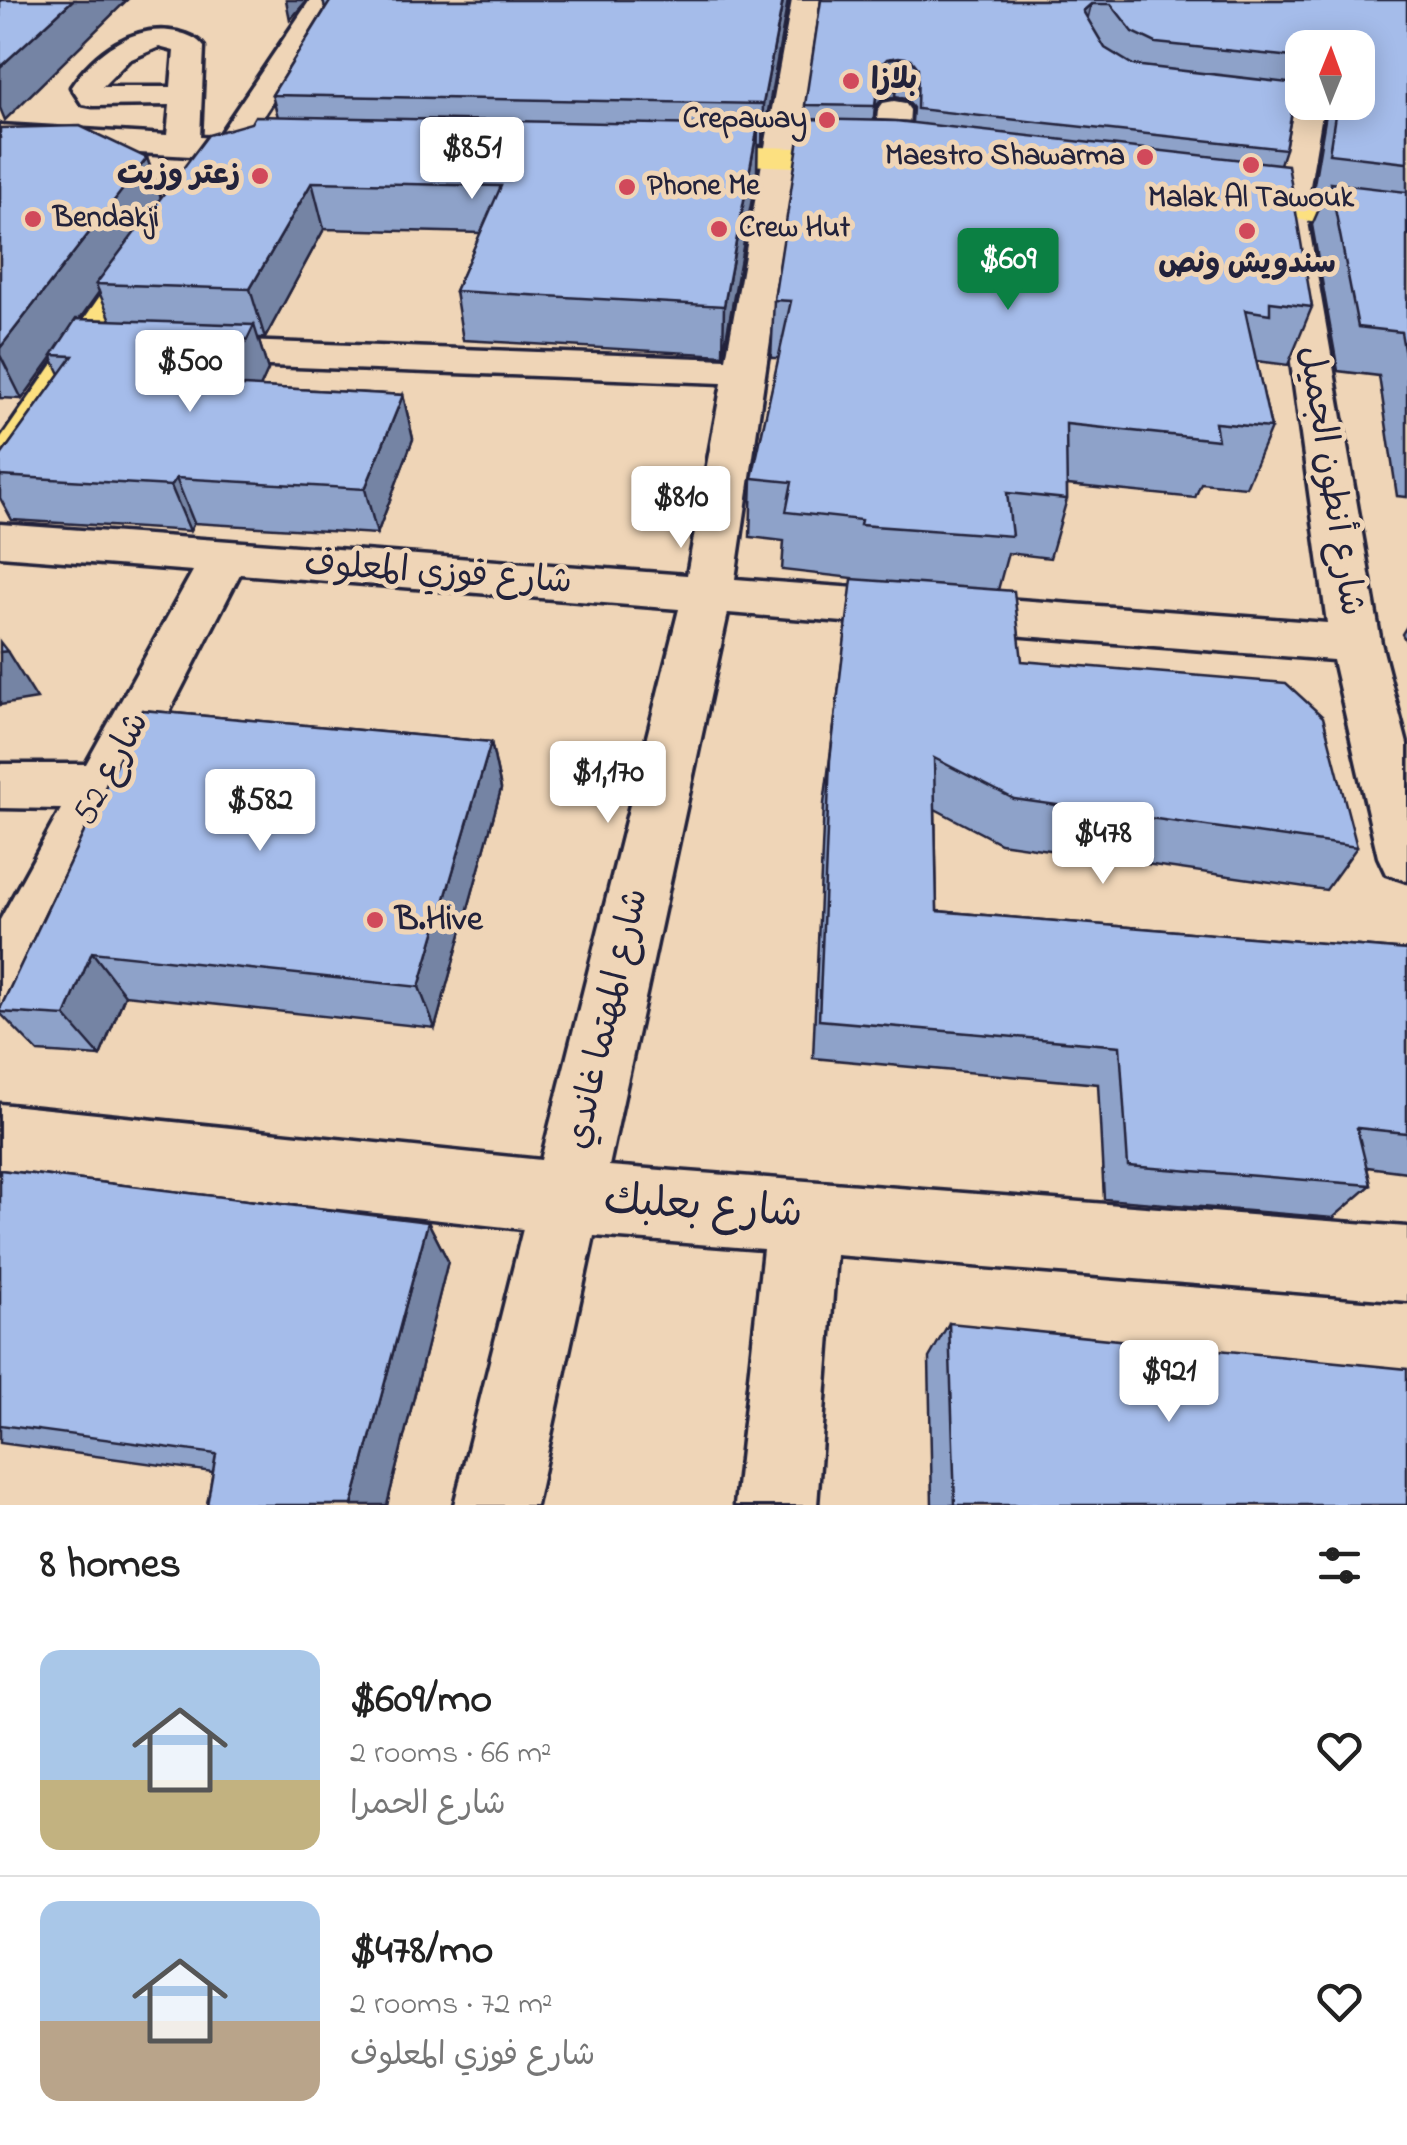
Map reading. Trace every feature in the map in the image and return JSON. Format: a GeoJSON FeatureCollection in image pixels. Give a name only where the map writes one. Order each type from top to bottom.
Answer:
{"type":"FeatureCollection","features":[{"type":"Feature","properties":{"kind":"main road"},"geometry":{"type":"LineString","coordinates":[[0,473],[121,348],[186,202],[243,148]]}},
{"type":"Feature","properties":{"kind":"main road"},"geometry":{"type":"LineString","coordinates":[[641,154],[924,164]]}},
{"type":"Feature","properties":{"kind":"main road"},"geometry":{"type":"LineString","coordinates":[[1190,197],[1407,222]]}},
{"type":"Feature","properties":{"kind":"street"},"geometry":{"type":"LineString","coordinates":[[0,136],[243,148],[324,0]]}},
{"type":"Feature","properties":{"kind":"street","name":"شارع المهتما غاندي"},"geometry":{"type":"LineString","coordinates":[[495,1505],[708,593],[806,0]]}},
{"type":"Feature","properties":{"kind":"street"},"geometry":{"type":"LineString","coordinates":[[182,146],[183,96]]}},
{"type":"Feature","properties":{"kind":"street"},"geometry":{"type":"LineString","coordinates":[[1266,109],[1285,109]]}},
{"type":"Feature","properties":{"kind":"street"},"geometry":{"type":"LineString","coordinates":[[890,161],[894,110]]}},
{"type":"Feature","properties":{"kind":"street","name":"شارع أنطون الجميل"},"geometry":{"type":"LineString","coordinates":[[1304,120],[1288,210],[1355,643],[1407,857]]}},
{"type":"Feature","properties":{"kind":"street"},"geometry":{"type":"LineString","coordinates":[[0,146],[44,138]]}},
{"type":"Feature","properties":{"kind":"street"},"geometry":{"type":"LineString","coordinates":[[121,348],[746,372]]}},
{"type":"Feature","properties":{"kind":"street","name":"شارع فوزي المعلوف"},"geometry":{"type":"LineString","coordinates":[[0,540],[1355,643]]}},
{"type":"Feature","properties":{"kind":"street","name":"شارع 52"},"geometry":{"type":"LineString","coordinates":[[0,980],[224,558]]}},
{"type":"Feature","properties":{"kind":"street"},"geometry":{"type":"LineString","coordinates":[[0,786],[103,787]]}},
{"type":"Feature","properties":{"kind":"street","name":"شارع بعلبك"},"geometry":{"type":"LineString","coordinates":[[0,1138],[566,1198],[1407,1264]]}},
{"type":"Feature","properties":{"kind":"street"},"geometry":{"type":"LineString","coordinates":[[776,1505],[803,1215]]}},
{"type":"Feature","properties":{"kind":"building"},"geometry":{"type":"Polygon","coordinates":[[[0,0],[73,0],[0,67],[0,0]]]}},
{"type":"Feature","properties":{"kind":"building"},"geometry":{"type":"Polygon","coordinates":[[[331,0],[783,0],[763,104],[272,95],[331,0]]]}},
{"type":"Feature","properties":{"kind":"building"},"geometry":{"type":"Polygon","coordinates":[[[821,0],[1407,0],[1407,163],[1329,154],[1334,120],[1375,120],[1375,30],[1285,30],[1285,56],[1156,43],[1133,32],[1111,4],[1091,4],[1083,11],[1105,48],[1133,65],[1285,83],[1285,120],[1290,120],[1285,149],[917,109],[918,68],[911,59],[899,57],[887,59],[879,68],[875,106],[805,105],[821,0]]]}},
{"type":"Feature","properties":{"kind":"building"},"geometry":{"type":"Polygon","coordinates":[[[255,116],[758,126],[724,306],[455,291],[501,186],[312,182],[250,289],[96,284],[208,135],[251,123],[255,116]]]}},
{"type":"Feature","properties":{"kind":"building"},"geometry":{"type":"Polygon","coordinates":[[[802,119],[896,121],[1288,165],[1312,307],[1270,302],[1270,314],[1245,310],[1271,428],[1215,423],[1218,440],[1066,424],[1067,499],[1007,493],[1012,536],[860,525],[861,520],[786,512],[792,482],[752,478],[791,301],[774,300],[802,119]]]}},
{"type":"Feature","properties":{"kind":"building"},"geometry":{"type":"Polygon","coordinates":[[[80,126],[147,158],[0,348],[0,128],[80,126]]]}},
{"type":"Feature","properties":{"kind":"building"},"geometry":{"type":"Polygon","coordinates":[[[1330,183],[1407,192],[1407,366],[1401,332],[1358,327],[1330,183]]]}},
{"type":"Feature","properties":{"kind":"building"},"geometry":{"type":"Polygon","coordinates":[[[76,319],[254,325],[225,385],[403,395],[365,489],[176,478],[171,486],[0,476],[0,457],[73,356],[52,355],[76,319]]]}},
{"type":"Feature","properties":{"kind":"building"},"geometry":{"type":"Polygon","coordinates":[[[852,579],[1014,591],[1022,661],[1286,683],[1323,717],[1357,847],[1014,799],[934,758],[937,911],[1407,950],[1407,1133],[1357,1128],[1371,1185],[1128,1166],[1120,1046],[819,1020],[830,760],[852,579]]]}},
{"type":"Feature","properties":{"kind":"building"},"geometry":{"type":"Polygon","coordinates":[[[142,710],[491,742],[419,987],[92,952],[65,1016],[0,1012],[142,710]]]}},
{"type":"Feature","properties":{"kind":"building"},"geometry":{"type":"Polygon","coordinates":[[[0,1170],[428,1222],[352,1505],[207,1505],[216,1454],[0,1425],[0,1170]]]}},
{"type":"Feature","properties":{"kind":"building"},"geometry":{"type":"Polygon","coordinates":[[[949,1323],[1407,1369],[1407,1505],[955,1505],[949,1323]]]}},
{"type":"Feature","properties":{"kind":"place","name":"بلازا"},"geometry":{"type":"Point","coordinates":[851,81]}},
{"type":"Feature","properties":{"kind":"place","name":"Crepaway"},"geometry":{"type":"Point","coordinates":[827,120]}},
{"type":"Feature","properties":{"kind":"place","name":"Maestro Shawarma"},"geometry":{"type":"Point","coordinates":[1145,157]}},
{"type":"Feature","properties":{"kind":"place","name":"Malak Al Tawouk"},"geometry":{"type":"Point","coordinates":[1251,165]}},
{"type":"Feature","properties":{"kind":"place","name":"زعتر وزيت"},"geometry":{"type":"Point","coordinates":[260,176]}},
{"type":"Feature","properties":{"kind":"place","name":"Phone Me"},"geometry":{"type":"Point","coordinates":[627,187]}},
{"type":"Feature","properties":{"kind":"place","name":"Bendakji"},"geometry":{"type":"Point","coordinates":[33,219]}},
{"type":"Feature","properties":{"kind":"place","name":"Crew Hut"},"geometry":{"type":"Point","coordinates":[719,229]}},
{"type":"Feature","properties":{"kind":"place","name":"سندويش ونص"},"geometry":{"type":"Point","coordinates":[1247,231]}},
{"type":"Feature","properties":{"kind":"place","name":"B.Hive"},"geometry":{"type":"Point","coordinates":[375,920]}}]}
